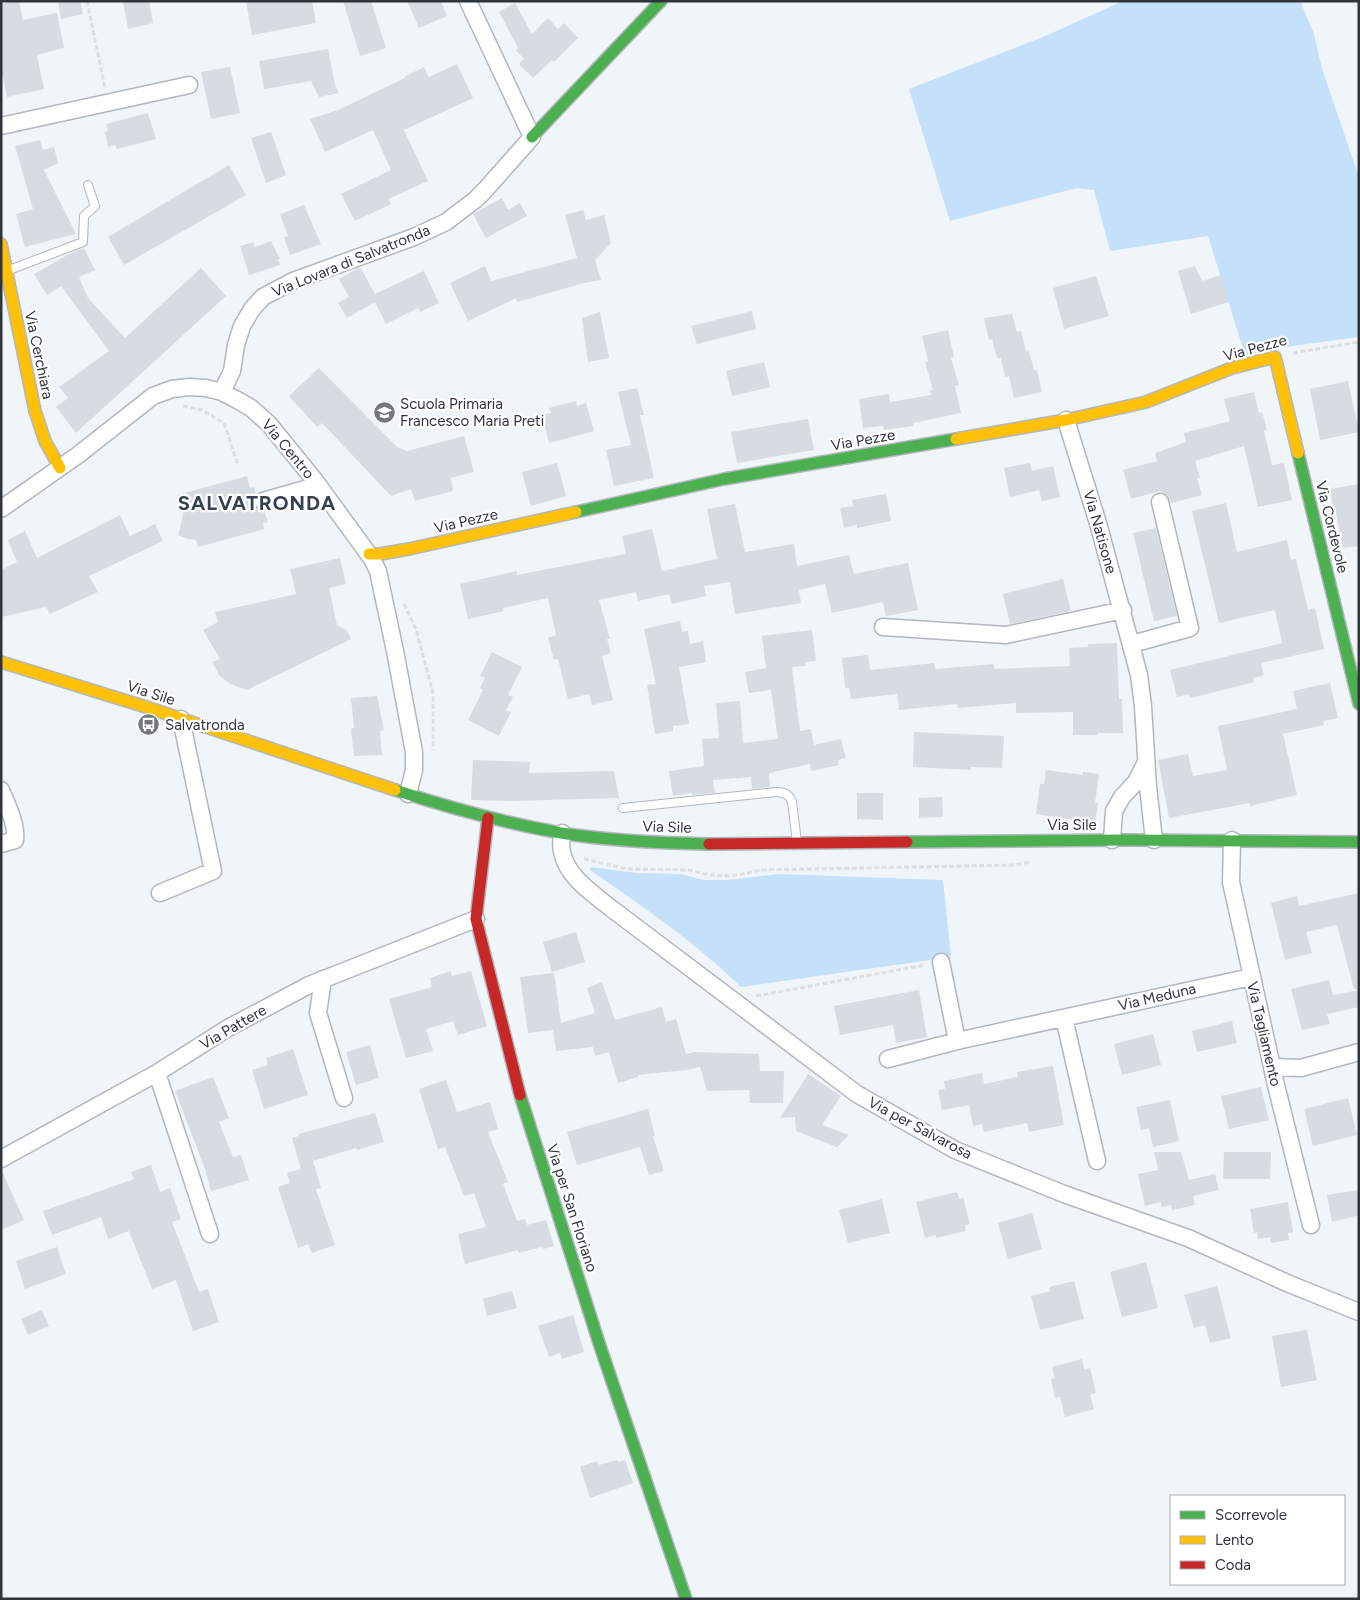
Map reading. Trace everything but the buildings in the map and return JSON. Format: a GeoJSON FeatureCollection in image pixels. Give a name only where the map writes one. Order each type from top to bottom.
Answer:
{"type":"FeatureCollection","features":[{"type":"Feature","properties":{"kind":"street"},"geometry":{"type":"LineString","coordinates":[[468,1],[532,137]]}},
{"type":"Feature","properties":{"kind":"street","name":"Via Lovara di Salvatronda"},"geometry":{"type":"LineString","coordinates":[[222,392],[232,371],[236,346],[242,326],[252,308],[263,297],[293,280],[414,237],[446,222],[486,189],[532,137],[661,1]]}},
{"type":"Feature","properties":{"kind":"street"},"geometry":{"type":"LineString","coordinates":[[1,126],[189,85]]}},
{"type":"Feature","properties":{"kind":"street","name":"Via Cerchiara"},"geometry":{"type":"LineString","coordinates":[[1,244],[7,271],[8,310],[38,420],[52,457],[60,468]]}},
{"type":"Feature","properties":{"kind":"street","name":"Via Pezze"},"geometry":{"type":"LineString","coordinates":[[368,554],[410,549],[724,479],[1066,420],[1146,402],[1232,368],[1275,357]]}},
{"type":"Feature","properties":{"kind":"street","name":"Via Cordevole"},"geometry":{"type":"LineString","coordinates":[[1275,357],[1359,704]]}},
{"type":"Feature","properties":{"kind":"street","name":"Via Centro"},"geometry":{"type":"LineString","coordinates":[[3,508],[60,468],[144,403],[161,393],[172,389],[189,387],[206,388],[222,392],[251,408],[269,424],[316,482],[368,554],[378,571],[414,752],[414,770],[408,794]]}},
{"type":"Feature","properties":{"kind":"street","name":"Via Natisone"},"geometry":{"type":"LineString","coordinates":[[1066,420],[1132,644],[1141,687],[1154,840]]}},
{"type":"Feature","properties":{"kind":"street"},"geometry":{"type":"LineString","coordinates":[[263,501],[309,488]]}},
{"type":"Feature","properties":{"kind":"street"},"geometry":{"type":"LineString","coordinates":[[1132,644],[1190,628],[1160,502]]}},
{"type":"Feature","properties":{"kind":"street"},"geometry":{"type":"LineString","coordinates":[[882,627],[1006,635],[1123,610]]}},
{"type":"Feature","properties":{"kind":"street","name":"Via Sile"},"geometry":{"type":"LineString","coordinates":[[1,662],[408,794],[488,818],[562,833],[636,841],[708,844],[1112,840],[1359,842]]}},
{"type":"Feature","properties":{"kind":"street"},"geometry":{"type":"LineString","coordinates":[[160,893],[213,871],[181,719]]}},
{"type":"Feature","properties":{"kind":"street"},"geometry":{"type":"LineString","coordinates":[[1112,840],[1114,811],[1122,797],[1136,782],[1147,760]]}},
{"type":"Feature","properties":{"kind":"street"},"geometry":{"type":"LineString","coordinates":[[1,790],[16,836],[15,840],[1,844]]}},
{"type":"Feature","properties":{"kind":"street","name":"Via per San Floriano"},"geometry":{"type":"LineString","coordinates":[[488,818],[487,843],[476,920],[518,1088],[600,1346],[686,1599]]}},
{"type":"Feature","properties":{"kind":"street","name":"Via per Salvarosa"},"geometry":{"type":"LineString","coordinates":[[562,833],[562,852],[571,873],[612,909],[857,1094],[955,1150],[1064,1194],[1188,1238],[1288,1283],[1359,1312]]}},
{"type":"Feature","properties":{"kind":"street","name":"Via Tagliamento"},"geometry":{"type":"LineString","coordinates":[[1232,840],[1231,882],[1276,1085],[1311,1226]]}},
{"type":"Feature","properties":{"kind":"street","name":"Via Pattere"},"geometry":{"type":"LineString","coordinates":[[1,1159],[157,1073],[228,1028],[309,985],[476,920]]}},
{"type":"Feature","properties":{"kind":"street"},"geometry":{"type":"LineString","coordinates":[[941,962],[956,1041]]}},
{"type":"Feature","properties":{"kind":"street","name":"Via Meduna"},"geometry":{"type":"LineString","coordinates":[[888,1059],[956,1041],[1251,977]]}},
{"type":"Feature","properties":{"kind":"street"},"geometry":{"type":"LineString","coordinates":[[323,979],[318,1013],[344,1098]]}},
{"type":"Feature","properties":{"kind":"street"},"geometry":{"type":"LineString","coordinates":[[1064,1018],[1098,1160]]}},
{"type":"Feature","properties":{"kind":"street"},"geometry":{"type":"LineString","coordinates":[[1273,1067],[1301,1068],[1359,1052]]}},
{"type":"Feature","properties":{"kind":"street"},"geometry":{"type":"LineString","coordinates":[[157,1073],[210,1234]]}},
{"type":"Feature","properties":{"kind":"lane"},"geometry":{"type":"LineString","coordinates":[[7,271],[83,242],[84,216],[95,206],[88,185]]}},
{"type":"Feature","properties":{"kind":"lane"},"geometry":{"type":"LineString","coordinates":[[622,808],[776,792],[785,793],[792,802],[796,842]]}},
{"type":"Feature","properties":{"kind":"path"},"geometry":{"type":"LineString","coordinates":[[87,1],[106,93]]}},
{"type":"Feature","properties":{"kind":"path","name":"Via Pezze"},"geometry":{"type":"LineString","coordinates":[[1275,357],[1359,342]]}},
{"type":"Feature","properties":{"kind":"path"},"geometry":{"type":"LineString","coordinates":[[181,406],[202,410],[224,423],[238,465]]}},
{"type":"Feature","properties":{"kind":"path"},"geometry":{"type":"LineString","coordinates":[[403,604],[416,629],[433,693],[432,758]]}},
{"type":"Feature","properties":{"kind":"path"},"geometry":{"type":"LineString","coordinates":[[581,858],[627,869],[688,870],[710,875],[727,876],[761,870],[1016,865],[1031,862]]}},
{"type":"Feature","properties":{"kind":"path"},"geometry":{"type":"LineString","coordinates":[[734,1001],[941,962]]}},
{"type":"Feature","properties":{"kind":"shaded area"},"geometry":{"type":"Polygon","coordinates":[[[1123,1],[1300,1],[1314,34],[1322,69],[1359,177],[1359,337],[1245,355],[1208,236],[1110,251],[1094,190],[1077,188],[950,221],[909,89],[1043,37],[1123,1]]]}},
{"type":"Feature","properties":{"kind":"shaded area"},"geometry":{"type":"Polygon","coordinates":[[[590,867],[637,873],[681,874],[704,880],[727,880],[779,874],[943,880],[951,957],[741,987],[687,940],[590,870],[590,867]]]}},
{"type":"Feature","properties":{"kind":"traffic: fast"},"geometry":{"type":"LineString","coordinates":[[532,137],[661,1]]}},
{"type":"Feature","properties":{"kind":"traffic: fast"},"geometry":{"type":"LineString","coordinates":[[576,512],[724,479],[956,439]]}},
{"type":"Feature","properties":{"kind":"traffic: fast"},"geometry":{"type":"LineString","coordinates":[[1298,453],[1359,704]]}},
{"type":"Feature","properties":{"kind":"traffic: fast"},"geometry":{"type":"LineString","coordinates":[[395,790],[519,825],[561,833],[635,841],[709,844]]}},
{"type":"Feature","properties":{"kind":"traffic: fast"},"geometry":{"type":"LineString","coordinates":[[907,842],[1128,840],[1359,842]]}},
{"type":"Feature","properties":{"kind":"traffic: fast"},"geometry":{"type":"LineString","coordinates":[[520,1095],[600,1346],[686,1599]]}},
{"type":"Feature","properties":{"kind":"traffic: slow"},"geometry":{"type":"LineString","coordinates":[[1,244],[35,411],[45,441],[60,468]]}},
{"type":"Feature","properties":{"kind":"traffic: slow"},"geometry":{"type":"LineString","coordinates":[[956,439],[1066,420],[1146,402],[1232,368],[1275,357],[1298,453]]}},
{"type":"Feature","properties":{"kind":"traffic: slow"},"geometry":{"type":"LineString","coordinates":[[369,554],[409,549],[576,512]]}},
{"type":"Feature","properties":{"kind":"traffic: slow"},"geometry":{"type":"LineString","coordinates":[[1,662],[146,707],[395,790]]}},
{"type":"Feature","properties":{"kind":"traffic: jam"},"geometry":{"type":"LineString","coordinates":[[488,818],[476,919],[520,1095]]}},
{"type":"Feature","properties":{"kind":"traffic: jam"},"geometry":{"type":"LineString","coordinates":[[709,844],[907,842]]}},
{"type":"Feature","properties":{"kind":"place","name":"Scuola Primaria Francesco Maria Preti"},"geometry":{"type":"Point","coordinates":[384,413]}},
{"type":"Feature","properties":{"kind":"place","name":"Salvatronda"},"geometry":{"type":"Point","coordinates":[149,725]}},
{"type":"Feature","properties":{"kind":"district","name":"SALVATRONDA"},"geometry":{"type":"Point","coordinates":[257,503]}}]}
